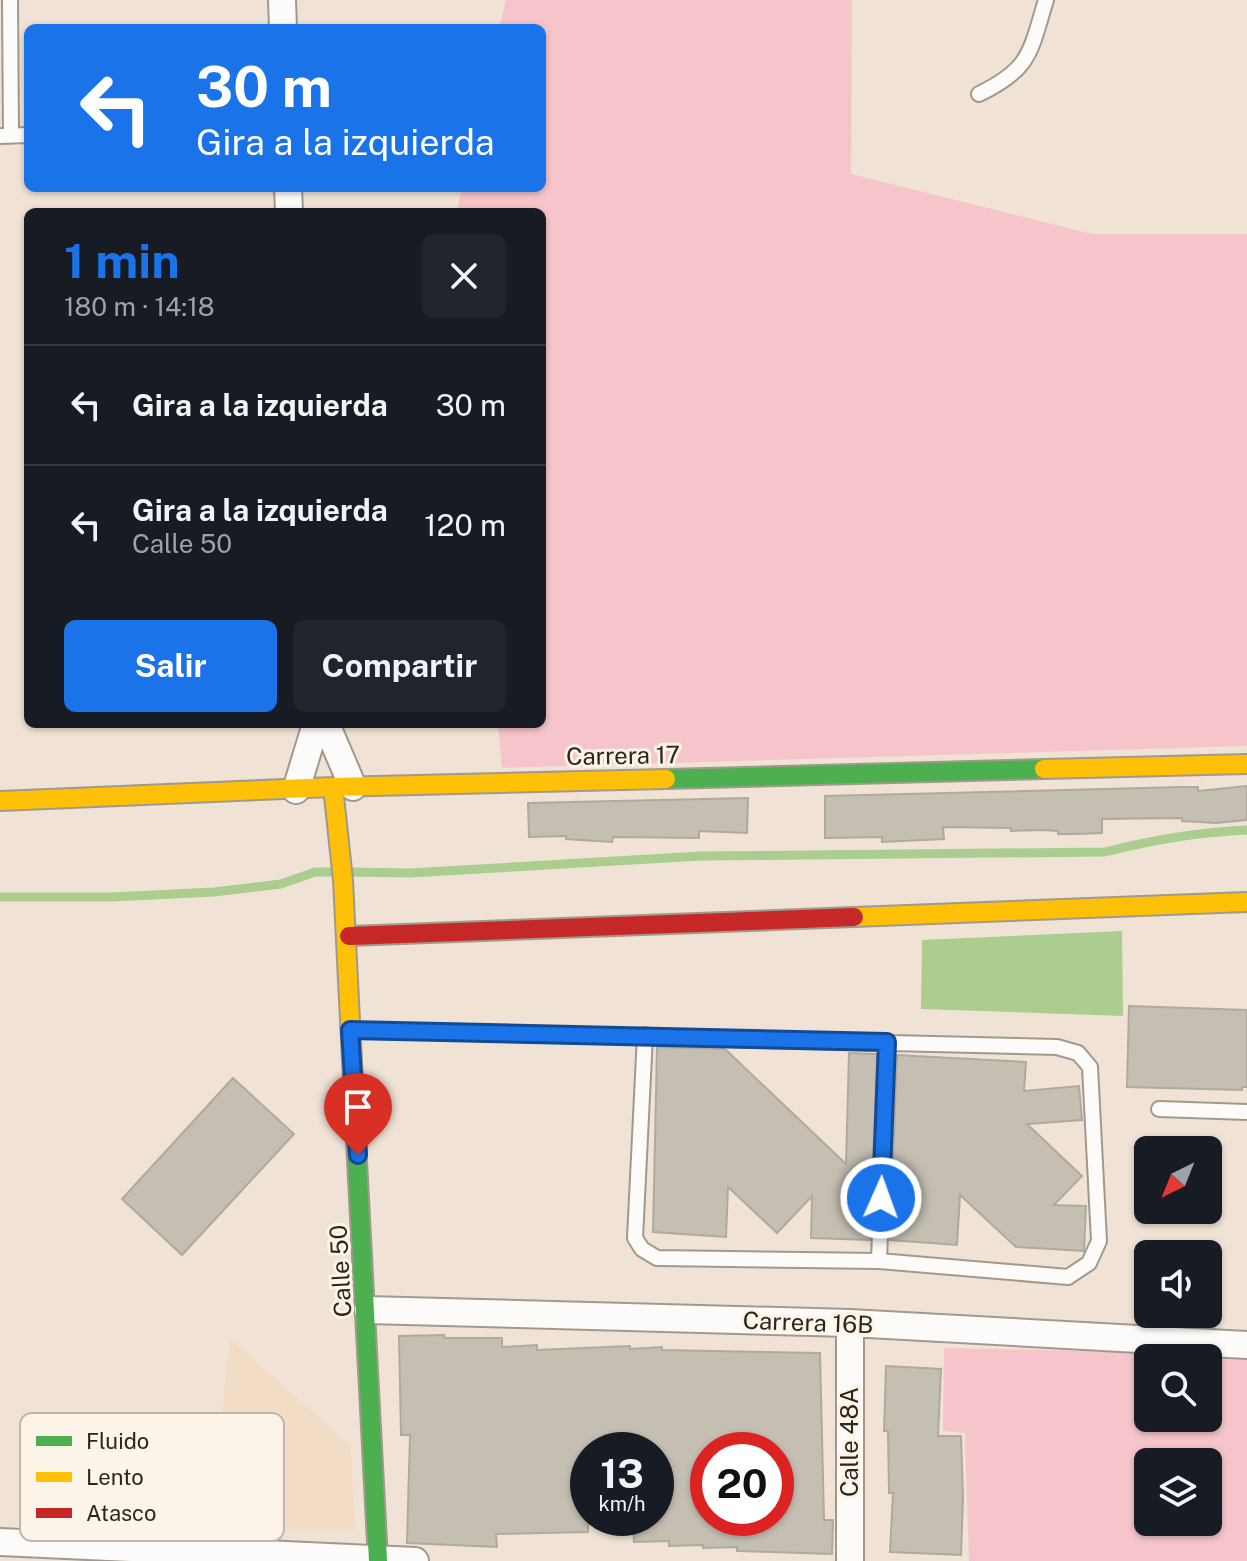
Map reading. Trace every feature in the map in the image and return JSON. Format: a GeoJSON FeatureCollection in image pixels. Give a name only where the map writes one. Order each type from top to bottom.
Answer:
{"type":"FeatureCollection","features":[{"type":"Feature","properties":{"kind":"street"},"geometry":{"type":"LineString","coordinates":[[282,0],[283,24]]}},
{"type":"Feature","properties":{"kind":"street"},"geometry":{"type":"LineString","coordinates":[[296,790],[315,728]]}},
{"type":"Feature","properties":{"kind":"street"},"geometry":{"type":"LineString","coordinates":[[327,728],[343,787]]}},
{"type":"Feature","properties":{"kind":"street","name":"Carrera 17"},"geometry":{"type":"LineString","coordinates":[[0,801],[343,787],[1247,764]]}},
{"type":"Feature","properties":{"kind":"street","name":"Calle 50"},"geometry":{"type":"LineString","coordinates":[[343,787],[342,837],[349,936],[350,1030],[368,1310],[378,1560]]}},
{"type":"Feature","properties":{"kind":"street"},"geometry":{"type":"LineString","coordinates":[[349,936],[1247,902]]}},
{"type":"Feature","properties":{"kind":"street","name":"Carrera 16B"},"geometry":{"type":"LineString","coordinates":[[368,1310],[850,1323],[1247,1345]]}},
{"type":"Feature","properties":{"kind":"street","name":"Calle 48A"},"geometry":{"type":"LineString","coordinates":[[850,1323],[850,1561]]}},
{"type":"Feature","properties":{"kind":"street"},"geometry":{"type":"LineString","coordinates":[[0,1542],[121,1554],[415,1561]]}},
{"type":"Feature","properties":{"kind":"lane"},"geometry":{"type":"LineString","coordinates":[[5,136],[10,0]]}},
{"type":"Feature","properties":{"kind":"lane"},"geometry":{"type":"LineString","coordinates":[[979,94],[1008,80],[1029,55],[1046,0]]}},
{"type":"Feature","properties":{"kind":"lane"},"geometry":{"type":"LineString","coordinates":[[350,1030],[645,1035],[1057,1047],[1078,1053],[1090,1067],[1099,1241],[1089,1263],[1068,1277],[879,1261],[657,1258],[642,1249],[635,1238],[645,1035]]}},
{"type":"Feature","properties":{"kind":"lane"},"geometry":{"type":"LineString","coordinates":[[879,1261],[887,1042]]}},
{"type":"Feature","properties":{"kind":"lane"},"geometry":{"type":"LineString","coordinates":[[1159,1109],[1247,1112]]}},
{"type":"Feature","properties":{"kind":"shaded area"},"geometry":{"type":"Polygon","coordinates":[[[506,0],[852,0],[851,174],[1092,234],[1247,234],[1247,746],[502,768],[498,728],[546,728],[546,208],[458,208],[461,192],[546,192],[546,24],[500,24],[506,0]]]}},
{"type":"Feature","properties":{"kind":"shaded area"},"geometry":{"type":"Polygon","coordinates":[[[1122,931],[1123,1016],[921,1009],[922,940],[1122,931]]]}},
{"type":"Feature","properties":{"kind":"shaded area"},"geometry":{"type":"Polygon","coordinates":[[[230,1338],[350,1445],[356,1530],[284,1529],[284,1413],[222,1413],[230,1338]]]}},
{"type":"Feature","properties":{"kind":"shaded area"},"geometry":{"type":"Polygon","coordinates":[[[944,1348],[1134,1352],[1134,1432],[1222,1432],[1222,1358],[1247,1360],[1247,1561],[969,1561],[965,1433],[943,1431],[944,1348]]]}},
{"type":"Feature","properties":{"kind":"building"},"geometry":{"type":"Polygon","coordinates":[[[1247,786],[1247,820],[1216,823],[1182,821],[1182,818],[1102,819],[1102,833],[1058,834],[1058,831],[1011,831],[1011,828],[943,827],[944,839],[882,842],[882,837],[825,838],[825,796],[1183,787],[1198,787],[1198,791],[1247,786]]]}},
{"type":"Feature","properties":{"kind":"building"},"geometry":{"type":"Polygon","coordinates":[[[748,798],[747,833],[699,831],[699,838],[613,837],[612,842],[566,839],[566,836],[529,837],[528,803],[748,798]]]}},
{"type":"Feature","properties":{"kind":"building"},"geometry":{"type":"Polygon","coordinates":[[[1129,1006],[1247,1010],[1247,1087],[1242,1087],[1242,1090],[1127,1087],[1129,1006]]]}},
{"type":"Feature","properties":{"kind":"building"},"geometry":{"type":"Polygon","coordinates":[[[657,1047],[725,1049],[846,1164],[849,1053],[877,1054],[870,1240],[811,1238],[812,1196],[777,1233],[728,1187],[726,1237],[653,1232],[657,1047]]]}},
{"type":"Feature","properties":{"kind":"building"},"geometry":{"type":"Polygon","coordinates":[[[897,1055],[1026,1062],[1024,1091],[1079,1086],[1082,1120],[1027,1124],[1082,1176],[1054,1205],[1086,1206],[1084,1251],[1016,1247],[960,1195],[957,1245],[890,1240],[897,1055]]]}},
{"type":"Feature","properties":{"kind":"building"},"geometry":{"type":"Polygon","coordinates":[[[233,1078],[294,1134],[182,1255],[122,1199],[233,1078]]]}},
{"type":"Feature","properties":{"kind":"building"},"geometry":{"type":"Polygon","coordinates":[[[399,1336],[502,1338],[502,1347],[537,1345],[537,1350],[630,1346],[630,1349],[662,1347],[662,1350],[820,1353],[824,1520],[833,1520],[832,1554],[737,1551],[737,1547],[703,1548],[703,1545],[669,1546],[669,1541],[634,1542],[634,1536],[674,1536],[674,1432],[570,1432],[570,1532],[496,1534],[497,1547],[407,1543],[410,1435],[401,1435],[399,1336]]]}},
{"type":"Feature","properties":{"kind":"building"},"geometry":{"type":"Polygon","coordinates":[[[886,1366],[941,1369],[938,1436],[961,1436],[961,1555],[890,1552],[893,1493],[889,1493],[888,1431],[884,1431],[886,1366]]]}},
{"type":"Feature","properties":{"kind":"waterway"},"geometry":{"type":"LineString","coordinates":[[349,872],[410,873],[701,856],[1105,852],[1175,837],[1247,830]]}},
{"type":"Feature","properties":{"kind":"waterway"},"geometry":{"type":"LineString","coordinates":[[0,897],[112,897],[214,892],[281,884],[315,872],[334,872]]}},
{"type":"Feature","properties":{"kind":"traffic: fast"},"geometry":{"type":"LineString","coordinates":[[666,779],[1044,769]]}},
{"type":"Feature","properties":{"kind":"traffic: fast"},"geometry":{"type":"LineString","coordinates":[[356,1141],[378,1561]]}},
{"type":"Feature","properties":{"kind":"traffic: slow"},"geometry":{"type":"LineString","coordinates":[[1044,769],[1247,764]]}},
{"type":"Feature","properties":{"kind":"traffic: slow"},"geometry":{"type":"LineString","coordinates":[[0,801],[333,787],[666,779]]}},
{"type":"Feature","properties":{"kind":"traffic: slow"},"geometry":{"type":"LineString","coordinates":[[333,787],[343,880],[356,1141]]}},
{"type":"Feature","properties":{"kind":"traffic: slow"},"geometry":{"type":"LineString","coordinates":[[854,917],[1247,902]]}},
{"type":"Feature","properties":{"kind":"traffic: jam"},"geometry":{"type":"LineString","coordinates":[[349,936],[854,917]]}},
{"type":"Feature","properties":{"kind":"route"},"geometry":{"type":"LineString","coordinates":[[358,1155],[350,1030],[887,1042],[881,1198]]}}]}
